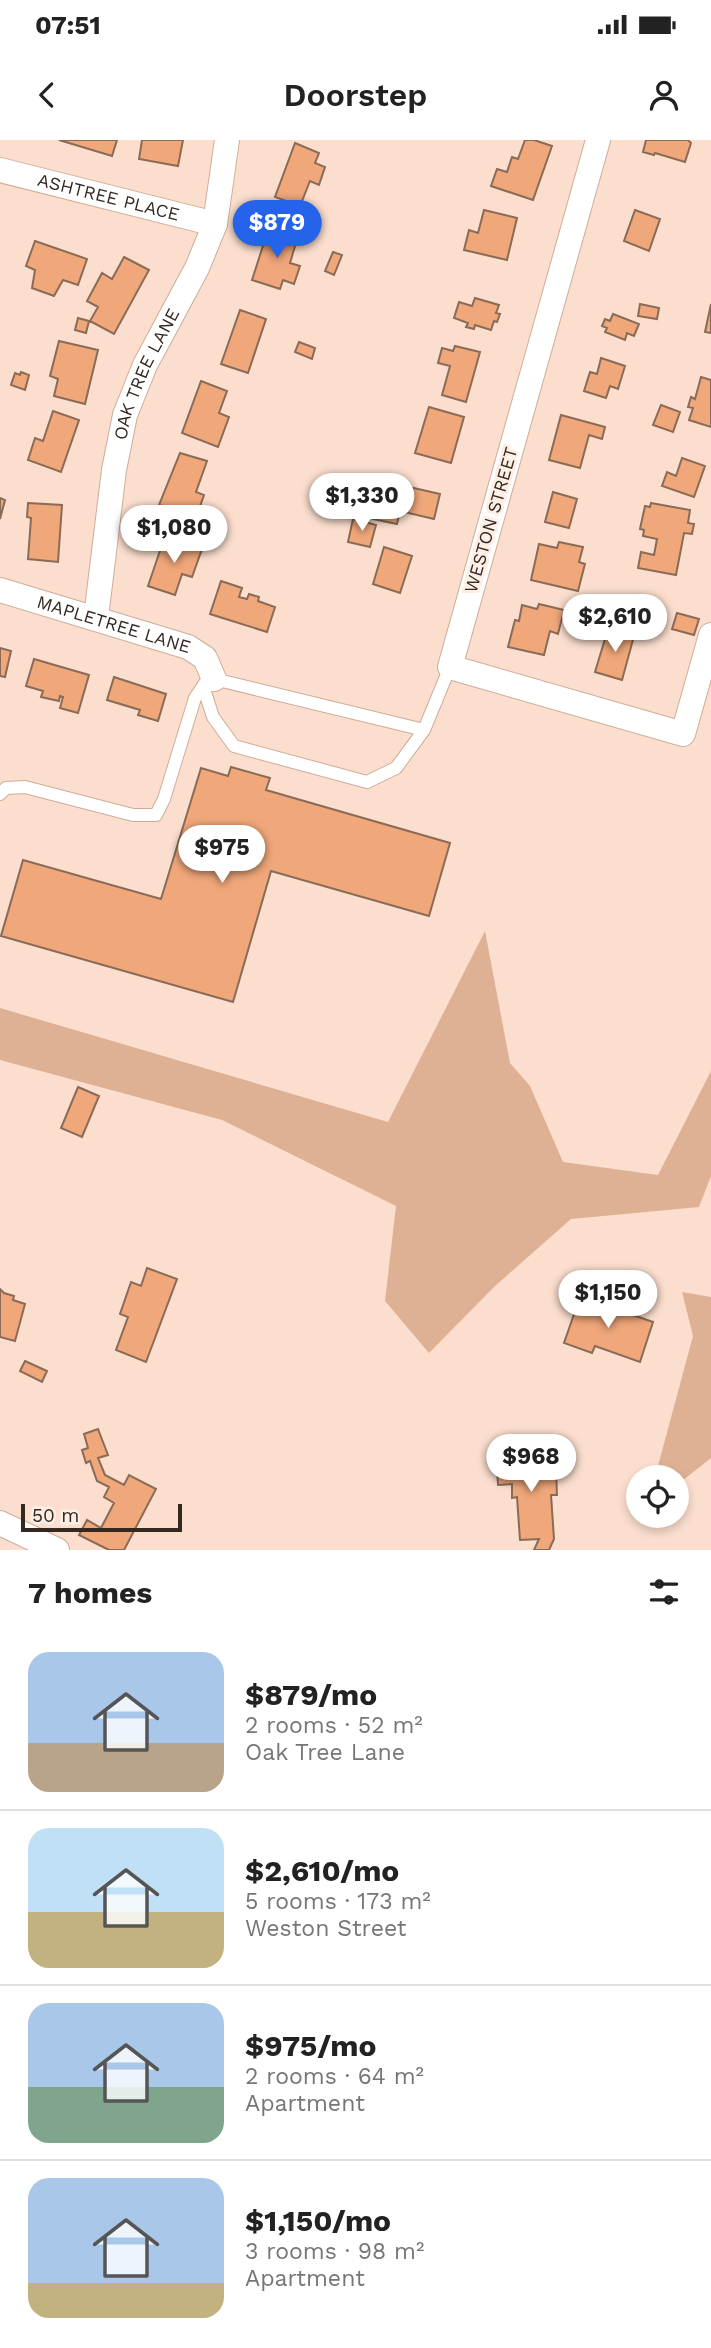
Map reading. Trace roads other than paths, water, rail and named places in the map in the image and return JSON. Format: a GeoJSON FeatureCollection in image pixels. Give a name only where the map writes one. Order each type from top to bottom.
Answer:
{"type":"FeatureCollection","features":[{"type":"Feature","properties":{"kind":"street","name":"OAK TREE LANE"},"geometry":{"type":"LineString","coordinates":[[96,617],[114,470],[125,415],[145,365],[197,268],[215,224],[227,140]]}},
{"type":"Feature","properties":{"kind":"street","name":"WESTON STREET"},"geometry":{"type":"LineString","coordinates":[[450,667],[598,140]]}},
{"type":"Feature","properties":{"kind":"street","name":"ASHTREE PLACE"},"geometry":{"type":"LineString","coordinates":[[0,170],[215,224]]}},
{"type":"Feature","properties":{"kind":"street","name":"MAPLETREE LANE"},"geometry":{"type":"LineString","coordinates":[[0,590],[188,647],[205,658],[209,683]]}},
{"type":"Feature","properties":{"kind":"street"},"geometry":{"type":"LineString","coordinates":[[450,667],[683,734],[711,635]]}},
{"type":"Feature","properties":{"kind":"street"},"geometry":{"type":"LineString","coordinates":[[0,1523],[57,1550]]}},
{"type":"Feature","properties":{"kind":"lane"},"geometry":{"type":"LineString","coordinates":[[209,683],[213,717],[234,746],[367,782],[396,768],[424,730],[450,667]]}},
{"type":"Feature","properties":{"kind":"lane"},"geometry":{"type":"LineString","coordinates":[[209,683],[424,730]]}},
{"type":"Feature","properties":{"kind":"lane"},"geometry":{"type":"LineString","coordinates":[[0,794],[6,788],[25,787],[133,815],[156,814],[164,799],[195,698],[209,683]]}}]}
